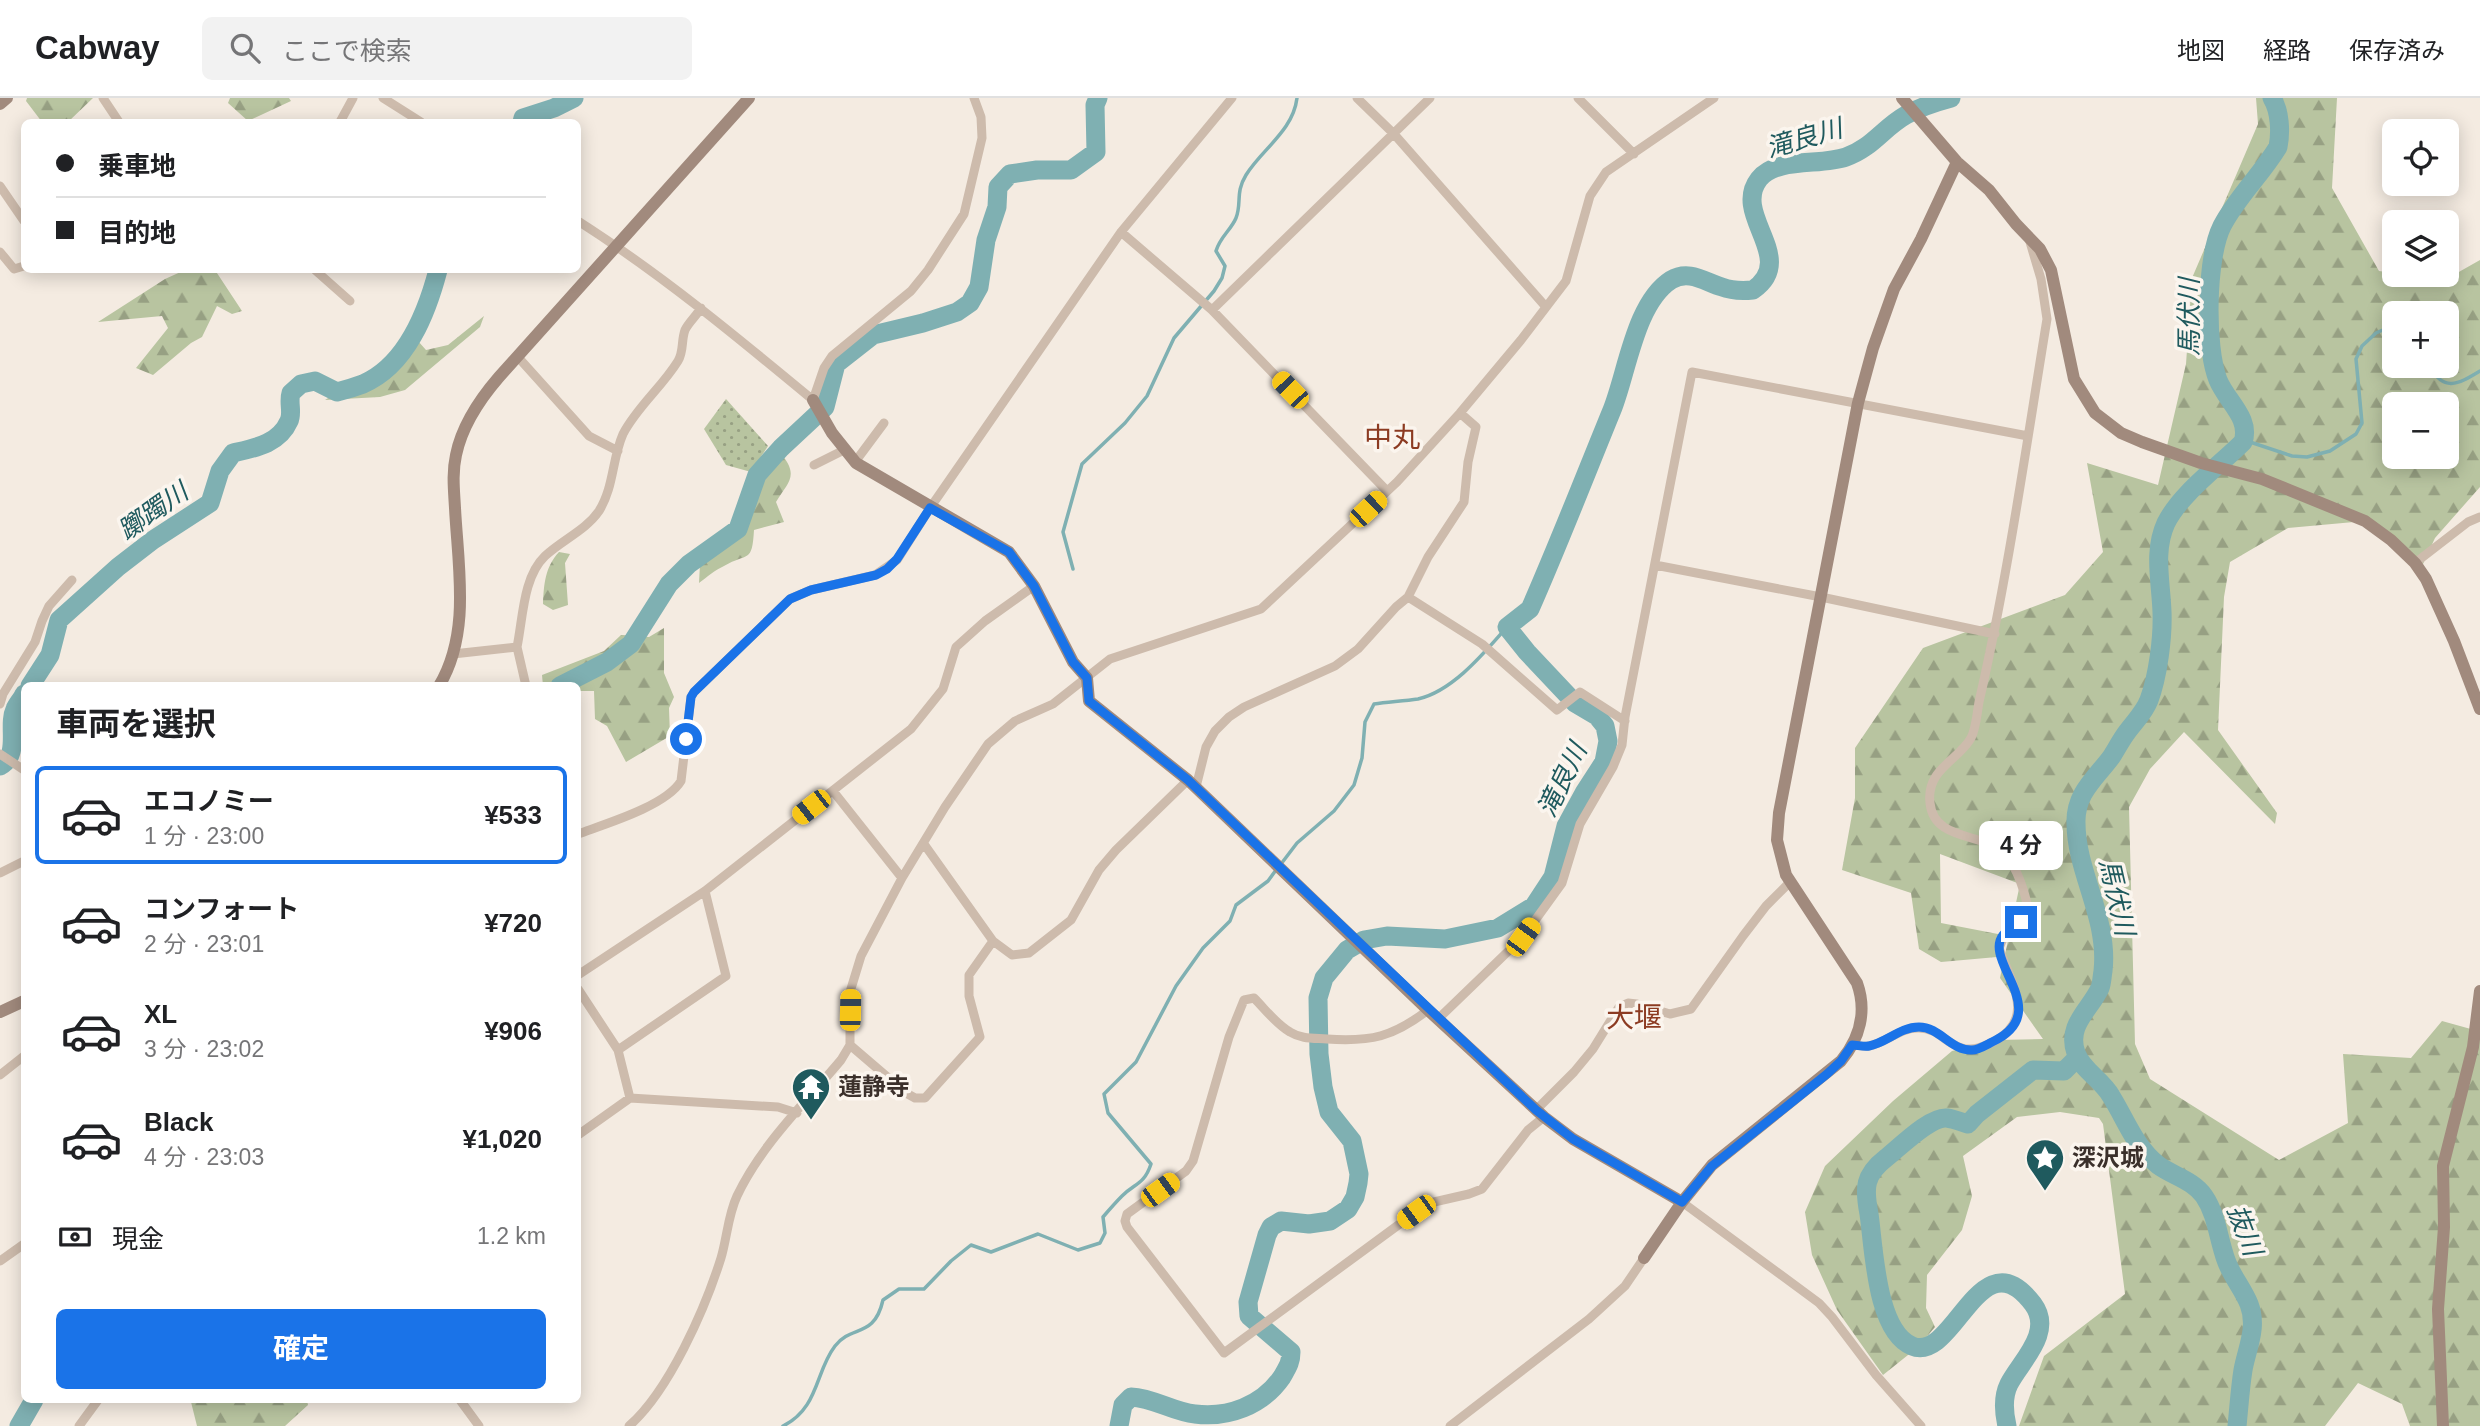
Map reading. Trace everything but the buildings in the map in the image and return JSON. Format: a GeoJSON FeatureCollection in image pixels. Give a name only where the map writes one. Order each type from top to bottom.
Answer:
{"type":"FeatureCollection","features":[{"type":"Feature","properties":{"kind":"street"},"geometry":{"type":"LineString","coordinates":[[0,104],[7,98]]}},
{"type":"Feature","properties":{"kind":"street"},"geometry":{"type":"LineString","coordinates":[[103,98],[117,119]]}},
{"type":"Feature","properties":{"kind":"street"},"geometry":{"type":"LineString","coordinates":[[342,119],[354,98]]}},
{"type":"Feature","properties":{"kind":"street"},"geometry":{"type":"LineString","coordinates":[[383,98],[416,119]]}},
{"type":"Feature","properties":{"kind":"street"},"geometry":{"type":"LineString","coordinates":[[441,682],[453,654],[460,621],[453,478],[456,452],[471,416],[483,396],[517,356],[749,98]]}},
{"type":"Feature","properties":{"kind":"street"},"geometry":{"type":"LineString","coordinates":[[818,408],[824,368],[832,356],[911,291],[964,214],[982,138],[981,117],[974,98]]}},
{"type":"Feature","properties":{"kind":"street"},"geometry":{"type":"LineString","coordinates":[[581,833],[640,811],[677,788],[681,781],[691,697],[790,599],[811,590],[876,575],[897,559],[1121,232],[1232,98]]}},
{"type":"Feature","properties":{"kind":"street"},"geometry":{"type":"LineString","coordinates":[[1357,98],[1394,134],[1546,307]]}},
{"type":"Feature","properties":{"kind":"street"},"geometry":{"type":"LineString","coordinates":[[1212,310],[1430,98]]}},
{"type":"Feature","properties":{"kind":"street"},"geometry":{"type":"LineString","coordinates":[[1578,98],[1634,154]]}},
{"type":"Feature","properties":{"kind":"street"},"geometry":{"type":"LineString","coordinates":[[629,1426],[669,1376],[703,1306],[721,1258],[732,1207],[748,1175],[841,1060],[850,1045],[850,992],[855,971],[902,878],[945,807],[988,744],[1015,721],[1053,704],[1110,659],[1261,608],[1387,491],[1460,413],[1546,307],[1566,281],[1590,196],[1606,172],[1714,98]]}},
{"type":"Feature","properties":{"kind":"street"},"geometry":{"type":"LineString","coordinates":[[1904,100],[1957,162],[1989,190],[2040,249],[2051,270],[2074,379],[2095,414],[2121,433],[2201,463],[2262,480],[2365,521],[2391,540],[2415,563],[2426,579],[2480,709]]}},
{"type":"Feature","properties":{"kind":"street"},"geometry":{"type":"LineString","coordinates":[[1450,1426],[1590,1320],[1625,1286],[1682,1202],[1712,1166],[1841,1061],[1860,1026],[1862,1009],[1857,983],[1790,882],[1780,857],[1777,841],[1779,813],[1858,403],[1873,348],[1894,289],[1957,162]]}},
{"type":"Feature","properties":{"kind":"street"},"geometry":{"type":"LineString","coordinates":[[0,186],[21,217]]}},
{"type":"Feature","properties":{"kind":"street"},"geometry":{"type":"LineString","coordinates":[[581,222],[701,309],[818,408],[844,450],[855,462],[1009,552],[1034,586],[1073,662],[1087,678],[1089,701],[1192,783],[1540,1113],[1573,1139],[1682,1202],[1819,1303],[1921,1426]]}},
{"type":"Feature","properties":{"kind":"street"},"geometry":{"type":"LineString","coordinates":[[1121,232],[1212,310],[1387,491]]}},
{"type":"Feature","properties":{"kind":"street"},"geometry":{"type":"LineString","coordinates":[[1852,1045],[1869,1046],[1917,1027],[1934,1030],[1958,1047],[1973,1050],[1996,1040],[2009,1030],[2017,1018],[2019,1001],[1998,948],[2003,935],[2021,922],[2028,913],[2027,897],[2005,855],[1994,846],[1951,831],[1932,814],[1929,794],[1934,778],[1971,738],[1995,634],[2048,319],[2041,279],[2029,237]]}},
{"type":"Feature","properties":{"kind":"street"},"geometry":{"type":"LineString","coordinates":[[0,252],[14,269],[21,266]]}},
{"type":"Feature","properties":{"kind":"street"},"geometry":{"type":"LineString","coordinates":[[318,273],[350,301]]}},
{"type":"Feature","properties":{"kind":"street"},"geometry":{"type":"LineString","coordinates":[[525,682],[517,647],[530,580],[536,567],[544,557],[581,529],[598,512],[612,482],[622,437],[632,418],[662,385],[682,353],[685,330],[701,309]]}},
{"type":"Feature","properties":{"kind":"street"},"geometry":{"type":"LineString","coordinates":[[517,356],[589,436],[618,451]]}},
{"type":"Feature","properties":{"kind":"street"},"geometry":{"type":"LineString","coordinates":[[1790,882],[1766,906],[1691,1009],[1670,1014],[1637,1004],[1628,1003],[1619,1007],[1593,1049],[1482,1189],[1469,1195],[1434,1202],[1416,1212],[1224,1353],[1134,1237],[1125,1220],[1127,1214],[1186,1171],[1193,1161],[1229,1037],[1244,1000],[1254,998],[1287,1031],[1301,1038],[1361,1041],[1378,1038],[1433,1014],[1523,937],[1562,883],[1580,824],[1614,767],[1622,745],[1692,372],[2028,436]]}},
{"type":"Feature","properties":{"kind":"street"},"geometry":{"type":"LineString","coordinates":[[924,844],[993,941],[1012,955],[1029,953],[1064,925],[1071,919],[1099,870],[1116,850],[1192,783],[1206,747],[1215,731],[1229,717],[1244,706],[1335,666],[1358,649],[1408,597],[1428,557],[1464,502],[1468,463],[1476,427],[1460,413]]}},
{"type":"Feature","properties":{"kind":"street"},"geometry":{"type":"LineString","coordinates":[[855,462],[884,423]]}},
{"type":"Feature","properties":{"kind":"street"},"geometry":{"type":"LineString","coordinates":[[814,464],[844,450]]}},
{"type":"Feature","properties":{"kind":"street"},"geometry":{"type":"LineString","coordinates":[[2415,563],[2468,522],[2480,517]]}},
{"type":"Feature","properties":{"kind":"street"},"geometry":{"type":"LineString","coordinates":[[1654,565],[1995,634]]}},
{"type":"Feature","properties":{"kind":"street"},"geometry":{"type":"LineString","coordinates":[[0,704],[3,694],[35,642],[49,606],[72,580]]}},
{"type":"Feature","properties":{"kind":"street"},"geometry":{"type":"LineString","coordinates":[[581,973],[705,891],[911,729],[943,689],[956,647],[985,621],[1034,586]]}},
{"type":"Feature","properties":{"kind":"street"},"geometry":{"type":"LineString","coordinates":[[1408,597],[1489,650],[1557,710],[1580,692],[1625,722]]}},
{"type":"Feature","properties":{"kind":"street"},"geometry":{"type":"LineString","coordinates":[[453,654],[517,647]]}},
{"type":"Feature","properties":{"kind":"street"},"geometry":{"type":"LineString","coordinates":[[1,754],[21,768]]}},
{"type":"Feature","properties":{"kind":"street"},"geometry":{"type":"LineString","coordinates":[[833,791],[902,878]]}},
{"type":"Feature","properties":{"kind":"street"},"geometry":{"type":"LineString","coordinates":[[0,873],[21,862]]}},
{"type":"Feature","properties":{"kind":"street"},"geometry":{"type":"LineString","coordinates":[[618,1050],[726,976],[705,891]]}},
{"type":"Feature","properties":{"kind":"street"},"geometry":{"type":"LineString","coordinates":[[850,1045],[906,1093],[915,1098],[925,1098],[980,1037],[969,996],[969,975],[993,941]]}},
{"type":"Feature","properties":{"kind":"street"},"geometry":{"type":"LineString","coordinates":[[2444,1426],[2438,1309],[2444,1227],[2443,1166],[2473,1046],[2480,991]]}},
{"type":"Feature","properties":{"kind":"street"},"geometry":{"type":"LineString","coordinates":[[581,994],[618,1050],[630,1098]]}},
{"type":"Feature","properties":{"kind":"street"},"geometry":{"type":"LineString","coordinates":[[0,1012],[21,1002]]}},
{"type":"Feature","properties":{"kind":"street"},"geometry":{"type":"LineString","coordinates":[[0,1075],[21,1058]]}},
{"type":"Feature","properties":{"kind":"street"},"geometry":{"type":"LineString","coordinates":[[581,1133],[630,1098],[778,1107],[797,1113]]}},
{"type":"Feature","properties":{"kind":"street"},"geometry":{"type":"LineString","coordinates":[[0,1261],[21,1246]]}},
{"type":"Feature","properties":{"kind":"street"},"geometry":{"type":"LineString","coordinates":[[79,1426],[96,1403]]}},
{"type":"Feature","properties":{"kind":"street"},"geometry":{"type":"LineString","coordinates":[[462,1403],[479,1426]]}},
{"type":"Feature","properties":{"kind":"green space"},"geometry":{"type":"Polygon","coordinates":[[[27,98],[93,98],[71,119],[40,119],[26,101],[27,98]]]}},
{"type":"Feature","properties":{"kind":"green space"},"geometry":{"type":"Polygon","coordinates":[[[230,98],[289,98],[291,101],[252,119],[246,119],[228,103],[230,98]]]}},
{"type":"Feature","properties":{"kind":"green space"},"geometry":{"type":"Polygon","coordinates":[[[2256,98],[2337,98],[2332,188],[2379,271],[2382,271],[2382,287],[2459,287],[2459,272],[2480,260],[2480,487],[2435,538],[2423,564],[2365,521],[2288,528],[2230,562],[2224,597],[2218,730],[2277,813],[2275,824],[2184,732],[2150,769],[2129,807],[2135,1044],[2150,1079],[2279,1160],[2348,1123],[2343,1054],[2411,1058],[2442,1021],[2478,1031],[2480,1029],[2480,1426],[2410,1426],[2402,1404],[2358,1383],[2325,1426],[2019,1426],[2044,1356],[2125,1294],[2103,1124],[2099,1118],[2060,1112],[2017,1117],[1963,1156],[1972,1196],[1962,1230],[1927,1275],[1926,1308],[1935,1327],[1918,1347],[1883,1375],[1837,1310],[1812,1255],[1805,1212],[1825,1166],[1893,1101],[1952,1051],[1996,1040],[2043,1039],[2000,978],[2020,884],[1940,854],[1941,923],[2003,935],[1997,957],[1941,962],[1919,949],[1911,893],[1842,870],[1855,798],[1855,748],[1923,648],[2065,595],[2103,552],[2087,463],[2158,485],[2186,364],[2192,278],[2258,124],[2256,98]]]}},
{"type":"Feature","properties":{"kind":"green space"},"geometry":{"type":"Polygon","coordinates":[[[178,273],[217,273],[242,311],[232,314],[217,306],[202,337],[153,375],[136,368],[168,328],[162,316],[98,322],[178,273]]]}},
{"type":"Feature","properties":{"kind":"green space"},"geometry":{"type":"Polygon","coordinates":[[[484,316],[480,327],[405,390],[380,397],[325,400],[418,341],[426,350],[448,345],[484,316]]]}},
{"type":"Feature","properties":{"kind":"green space"},"geometry":{"type":"Polygon","coordinates":[[[726,399],[768,446],[751,472],[726,465],[704,429],[726,399]]]}},
{"type":"Feature","properties":{"kind":"green space"},"geometry":{"type":"Polygon","coordinates":[[[783,456],[791,475],[776,502],[784,522],[754,530],[752,548],[747,556],[721,568],[699,583],[700,564],[741,513],[754,477],[783,456]]]}},
{"type":"Feature","properties":{"kind":"green space"},"geometry":{"type":"Polygon","coordinates":[[[559,552],[570,554],[565,563],[568,605],[553,610],[543,604],[544,590],[548,570],[559,552]]]}},
{"type":"Feature","properties":{"kind":"green space"},"geometry":{"type":"Polygon","coordinates":[[[664,628],[664,673],[674,697],[669,708],[670,736],[626,762],[607,726],[595,719],[594,691],[581,691],[581,682],[543,682],[542,675],[604,651],[621,635],[649,637],[664,628]]]}},
{"type":"Feature","properties":{"kind":"green space"},"geometry":{"type":"Polygon","coordinates":[[[191,1403],[308,1405],[285,1426],[197,1426],[191,1403]]]}},
{"type":"Feature","properties":{"kind":"waterway","name":"躑躅川"},"geometry":{"type":"LineString","coordinates":[[523,119],[574,98]]}},
{"type":"Feature","properties":{"kind":"waterway"},"geometry":{"type":"LineString","coordinates":[[568,682],[607,662],[631,644],[669,584],[689,564],[738,529],[757,475],[781,448],[825,407],[836,364],[873,335],[957,312],[970,303],[979,287],[986,240],[997,207],[998,187],[1010,174],[1037,170],[1071,170],[1096,152],[1095,105],[1098,98]]}},
{"type":"Feature","properties":{"kind":"waterway"},"geometry":{"type":"LineString","coordinates":[[1073,569],[1063,532],[1082,464],[1125,423],[1147,396],[1174,338],[1222,278],[1225,266],[1216,251],[1236,218],[1243,181],[1290,120],[1297,98]]}},
{"type":"Feature","properties":{"kind":"waterway","name":"滝良川"},"geometry":{"type":"LineString","coordinates":[[1119,1426],[1123,1405],[1131,1397],[1195,1414],[1232,1412],[1265,1396],[1282,1377],[1288,1365],[1291,1352],[1249,1316],[1248,1302],[1267,1235],[1271,1227],[1281,1221],[1309,1224],[1330,1221],[1348,1209],[1355,1197],[1359,1174],[1352,1141],[1329,1112],[1323,1087],[1319,1054],[1318,998],[1324,978],[1347,950],[1364,940],[1387,936],[1445,939],[1498,928],[1534,906],[1553,877],[1566,826],[1604,762],[1608,741],[1605,726],[1597,716],[1575,703],[1507,627],[1530,609],[1612,410],[1640,321],[1649,305],[1671,280],[1684,276],[1730,289],[1753,290],[1765,278],[1769,264],[1768,250],[1753,207],[1753,193],[1759,179],[1767,172],[1787,165],[1846,157],[1863,148],[1906,115],[1951,98]]}},
{"type":"Feature","properties":{"kind":"waterway","name":"馬伏川"},"geometry":{"type":"LineString","coordinates":[[2237,1426],[2252,1321],[2246,1298],[2228,1266],[2212,1211],[2204,1196],[2189,1182],[2158,1165],[2143,1150],[2107,1090],[2083,1065],[2076,1053],[2074,1034],[2080,1018],[2100,988],[2104,952],[2097,914],[2077,841],[2076,823],[2083,794],[2142,713],[2152,690],[2162,633],[2159,556],[2166,523],[2181,501],[2243,442],[2244,425],[2222,388],[2214,365],[2209,325],[2210,280],[2222,226],[2278,147],[2279,122],[2272,98]]}},
{"type":"Feature","properties":{"kind":"waterway","name":"躑躅川"},"geometry":{"type":"LineString","coordinates":[[33,682],[50,655],[59,620],[118,567],[153,540],[210,503],[220,471],[233,453],[265,444],[285,429],[290,418],[291,393],[301,384],[315,381],[337,392],[363,384],[392,364],[413,336],[421,320],[437,273]]}},
{"type":"Feature","properties":{"kind":"waterway"},"geometry":{"type":"LineString","coordinates":[[2244,440],[2292,456],[2307,457],[2330,451],[2356,434],[2362,423],[2356,359],[2362,346],[2382,330]]}},
{"type":"Feature","properties":{"kind":"waterway"},"geometry":{"type":"LineString","coordinates":[[2438,378],[2452,384],[2480,371]]}},
{"type":"Feature","properties":{"kind":"waterway"},"geometry":{"type":"LineString","coordinates":[[1281,864],[1297,843],[1334,811],[1354,785],[1362,758],[1365,722],[1374,704],[1431,695],[1467,670],[1507,627]]}},
{"type":"Feature","properties":{"kind":"waterway","name":"躑躅川"},"geometry":{"type":"LineString","coordinates":[[0,766],[10,755],[13,716],[21,699]]}},
{"type":"Feature","properties":{"kind":"waterway"},"geometry":{"type":"LineString","coordinates":[[783,1426],[804,1410],[828,1356],[842,1339],[874,1321],[883,1300],[899,1289],[924,1289],[971,1245],[991,1252],[1038,1234],[1078,1250],[1100,1243],[1105,1233],[1103,1217],[1122,1196],[1142,1180],[1151,1164],[1108,1113],[1104,1094],[1136,1062],[1176,986],[1203,948],[1230,921],[1236,905],[1268,881],[1276,870]]}},
{"type":"Feature","properties":{"kind":"waterway","name":"馬伏川"},"geometry":{"type":"LineString","coordinates":[[2007,1426],[2007,1389],[2038,1336],[2040,1325],[2033,1304],[2014,1286],[1998,1283],[1982,1291],[1941,1337],[1927,1346],[1912,1346],[1900,1337],[1884,1307],[1875,1267],[1866,1197],[1867,1183],[1879,1164],[1932,1122],[1947,1118],[1968,1124],[2033,1070],[2064,1071],[2077,1058]]}},
{"type":"Feature","properties":{"kind":"waterway"},"geometry":{"type":"LineString","coordinates":[[19,1426],[32,1403]]}},
{"type":"Feature","properties":{"kind":"place","name":"蓮静寺"},"geometry":{"type":"Point","coordinates":[811,1121]}},
{"type":"Feature","properties":{"kind":"place","name":"深沢城"},"geometry":{"type":"Point","coordinates":[2045,1192]}},
{"type":"Feature","properties":{"kind":"district","name":"中丸"},"geometry":{"type":"Point","coordinates":[1392,437]}},
{"type":"Feature","properties":{"kind":"district","name":"大堰"},"geometry":{"type":"Point","coordinates":[1634,1017]}},
{"type":"Feature","properties":{"kind":"route"},"geometry":{"type":"LineString","coordinates":[[686,739],[691,697],[694,692],[790,599],[811,590],[876,575],[887,569],[897,559],[930,508],[1009,552],[1034,586],[1073,662],[1087,678],[1089,701],[1188,780],[1536,1110],[1573,1139],[1682,1202],[1712,1166],[1827,1074],[1849,1052],[1852,1045],[1869,1046],[1917,1027],[1934,1030],[1958,1047],[1973,1050],[1996,1040],[2009,1030],[2017,1018],[2019,1001],[1998,948],[2003,935],[2021,922]]}},
{"type":"Feature","properties":{"kind":"water label","name":"抜川"},"geometry":{"type":"Point","coordinates":[2245,1230]}}]}
